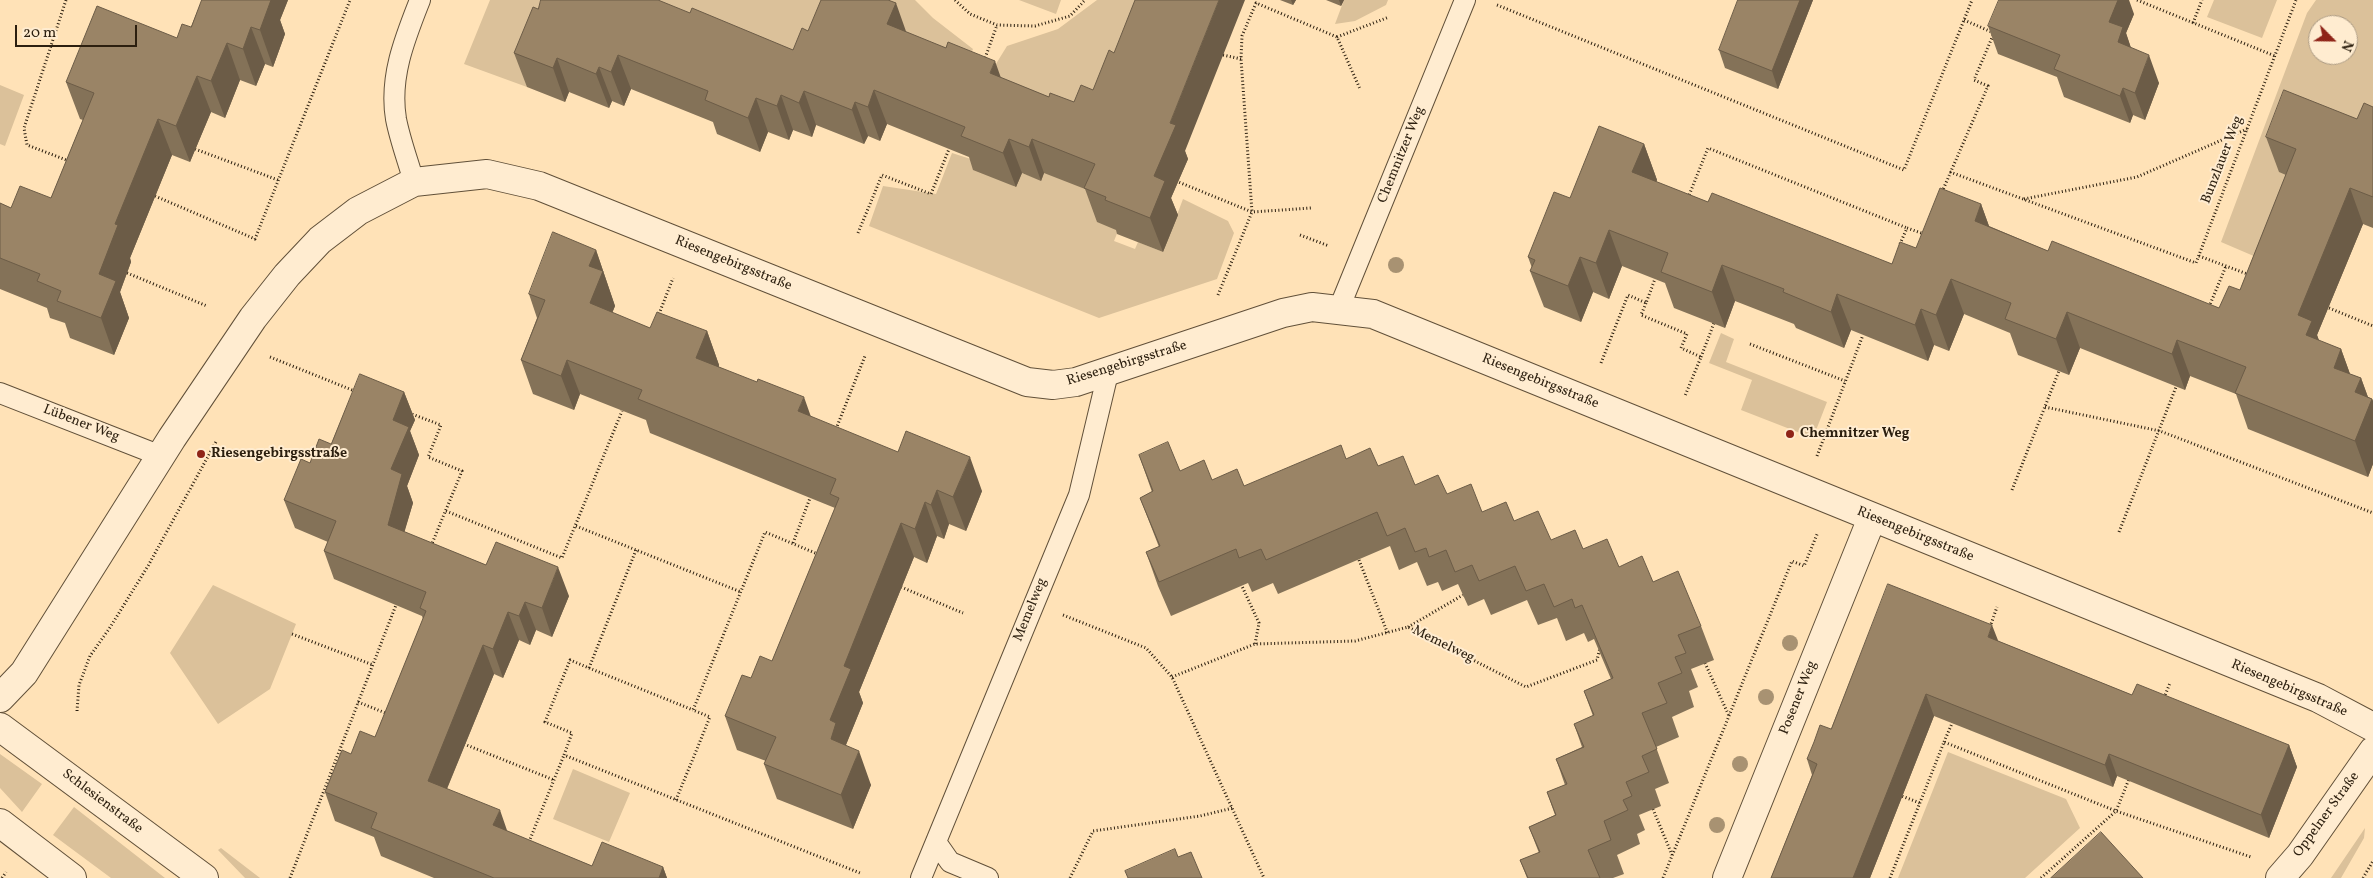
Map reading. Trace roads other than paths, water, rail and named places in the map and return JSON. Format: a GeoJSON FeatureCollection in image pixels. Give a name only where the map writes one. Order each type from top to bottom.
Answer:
{"type":"FeatureCollection","features":[{"type":"Feature","properties":{"kind":"street","name":"Riesengebirgsstraße"},"geometry":{"type":"LineString","coordinates":[[0,698],[24,673],[161,456],[253,318],[287,275],[320,240],[358,211],[414,182],[487,174],[539,186],[1027,382],[1054,386],[1076,382],[1108,373],[1283,313],[1312,308],[1373,314],[2318,698],[2373,727]]}},
{"type":"Feature","properties":{"kind":"street","name":"Posener Weg"},"geometry":{"type":"LineString","coordinates":[[1727,878],[1872,518]]}},
{"type":"Feature","properties":{"kind":"street","name":"Schlesienstraße"},"geometry":{"type":"LineString","coordinates":[[0,727],[204,878]]}},
{"type":"Feature","properties":{"kind":"street","name":"Oppelner Straße"},"geometry":{"type":"LineString","coordinates":[[2283,874],[2300,855],[2373,751]]}},
{"type":"Feature","properties":{"kind":"street"},"geometry":{"type":"LineString","coordinates":[[0,823],[72,878]]}},
{"type":"Feature","properties":{"kind":"lane"},"geometry":{"type":"LineString","coordinates":[[414,182],[396,118],[396,75],[401,48],[420,0]]}},
{"type":"Feature","properties":{"kind":"lane","name":"Chemnitzer Weg"},"geometry":{"type":"LineString","coordinates":[[1338,311],[1465,0]]}},
{"type":"Feature","properties":{"kind":"lane","name":"Memelweg"},"geometry":{"type":"LineString","coordinates":[[921,878],[1079,495],[1108,373]]}},
{"type":"Feature","properties":{"kind":"lane","name":"Lübener Weg"},"geometry":{"type":"LineString","coordinates":[[0,393],[161,456]]}},
{"type":"Feature","properties":{"kind":"lane"},"geometry":{"type":"LineString","coordinates":[[936,842],[950,862],[988,878]]}},
{"type":"Feature","properties":{"kind":"place","name":"Chemnitzer Weg"},"geometry":{"type":"Point","coordinates":[1790,434]}},
{"type":"Feature","properties":{"kind":"place","name":"Riesengebirgsstraße"},"geometry":{"type":"Point","coordinates":[201,454]}}]}
